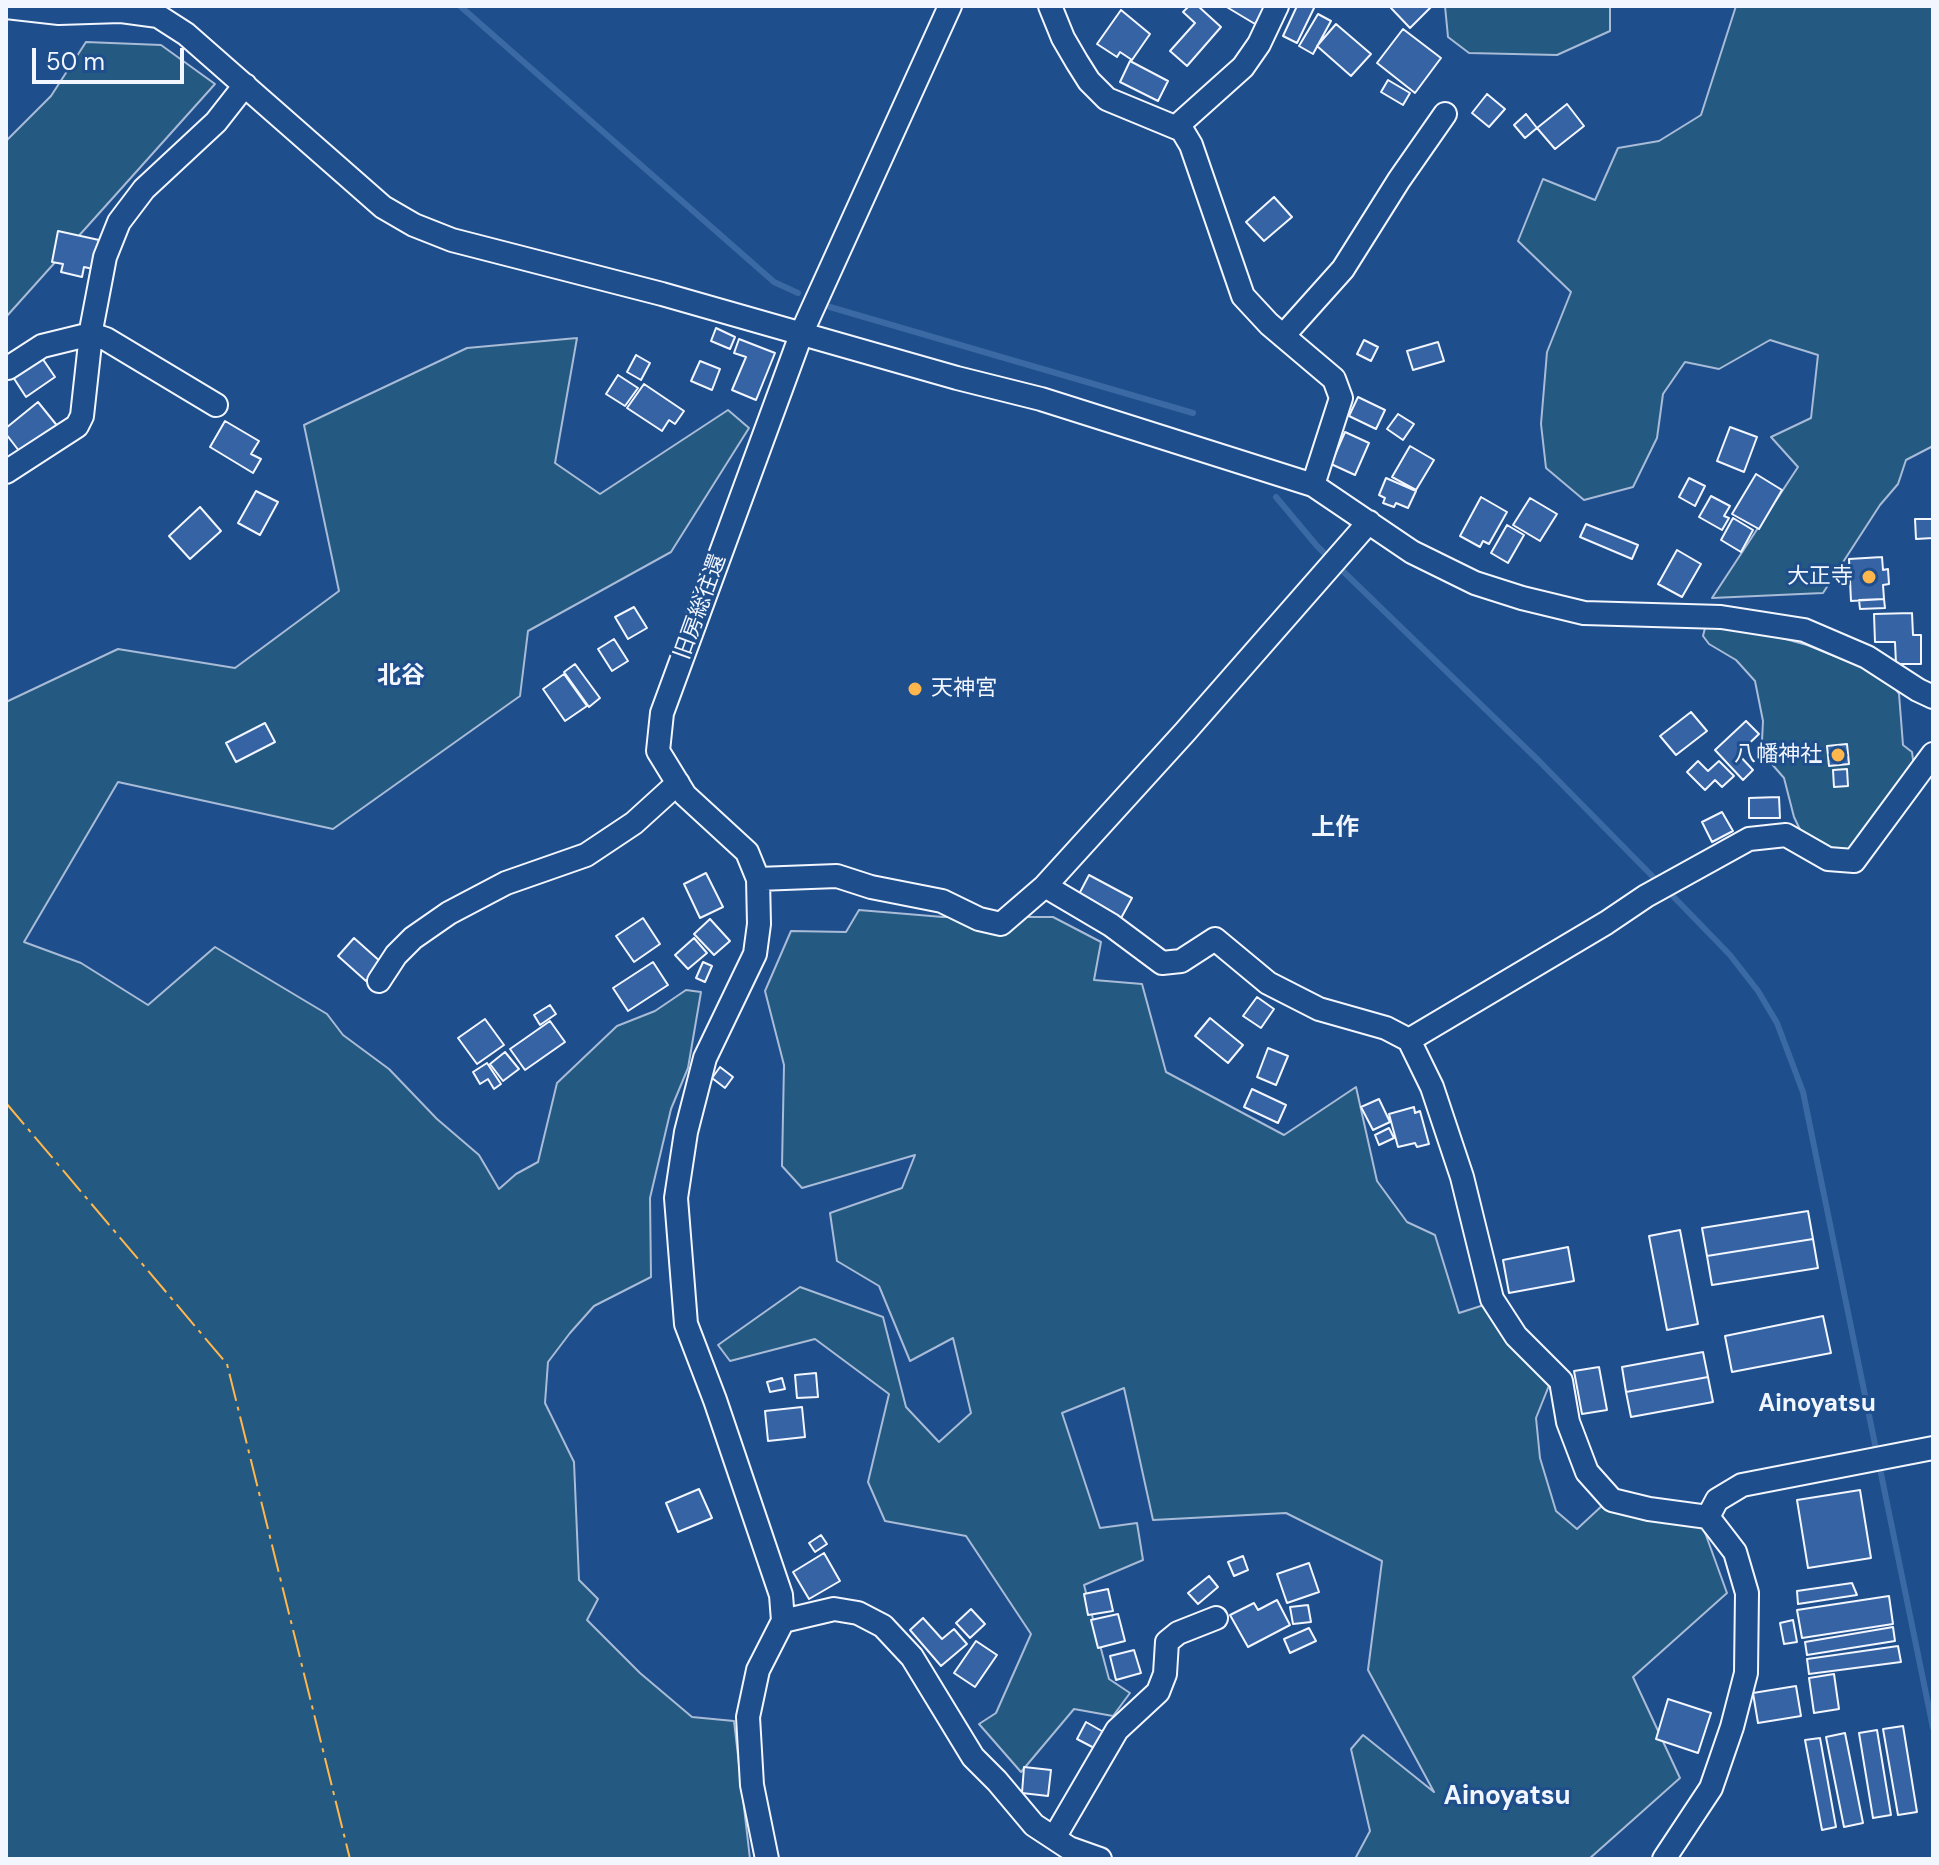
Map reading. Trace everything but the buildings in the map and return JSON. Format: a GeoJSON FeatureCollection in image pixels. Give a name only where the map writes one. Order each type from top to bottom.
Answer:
{"type":"FeatureCollection","features":[{"type":"Feature","properties":{"kind":"street","name":"旧房総往還"},"geometry":{"type":"LineString","coordinates":[[783,1621],[781,1595],[767,1548],[686,1324],[676,1198],[686,1132],[705,1058],[755,954],[759,924],[758,879],[747,852],[685,795],[658,751],[662,713],[802,332],[950,6]]}},
{"type":"Feature","properties":{"kind":"street"},"geometry":{"type":"LineString","coordinates":[[1050,6],[1077,62],[1089,81],[1107,99],[1182,130],[1191,145],[1243,296],[1283,336],[1334,379],[1341,398],[1313,485]]}},
{"type":"Feature","properties":{"kind":"street"},"geometry":{"type":"LineString","coordinates":[[1176,127],[1243,67],[1259,44],[1277,6]]}},
{"type":"Feature","properties":{"kind":"street"},"geometry":{"type":"LineString","coordinates":[[6,7],[59,13],[121,11],[158,16],[186,34],[383,207],[414,225],[452,240],[802,332],[1108,419],[1313,485],[1412,552],[1475,583],[1510,594],[1584,613],[1721,617],[1804,630],[1867,657],[1933,697]]}},
{"type":"Feature","properties":{"kind":"street"},"geometry":{"type":"LineString","coordinates":[[6,472],[77,426],[82,416],[91,334],[105,257],[119,222],[144,189],[216,122],[245,85]]}},
{"type":"Feature","properties":{"kind":"street"},"geometry":{"type":"LineString","coordinates":[[1283,336],[1343,269],[1445,114]]}},
{"type":"Feature","properties":{"kind":"street"},"geometry":{"type":"LineString","coordinates":[[8,368],[42,346],[91,334],[106,339],[216,405]]}},
{"type":"Feature","properties":{"kind":"street"},"geometry":{"type":"LineString","coordinates":[[758,879],[837,876],[871,887],[942,901],[979,919],[1001,924],[1045,886],[1369,522]]}},
{"type":"Feature","properties":{"kind":"street"},"geometry":{"type":"LineString","coordinates":[[1409,1040],[1646,896],[1749,839],[1786,835],[1828,859],[1854,861],[1933,754]]}},
{"type":"Feature","properties":{"kind":"street"},"geometry":{"type":"LineString","coordinates":[[379,981],[396,955],[413,938],[449,913],[506,883],[586,855],[634,823],[678,783]]}},
{"type":"Feature","properties":{"kind":"street"},"geometry":{"type":"LineString","coordinates":[[1045,886],[1111,925],[1162,963],[1181,961],[1215,939],[1268,983],[1319,1009],[1386,1028],[1409,1040],[1432,1087],[1462,1177],[1492,1299],[1516,1336],[1561,1381],[1568,1422],[1587,1472],[1612,1500],[1649,1509],[1708,1517],[1735,1552],[1747,1593],[1746,1673],[1711,1788],[1664,1859]]}},
{"type":"Feature","properties":{"kind":"street"},"geometry":{"type":"LineString","coordinates":[[1708,1517],[1717,1500],[1742,1485],[1933,1448]]}},
{"type":"Feature","properties":{"kind":"street"},"geometry":{"type":"LineString","coordinates":[[767,1859],[752,1785],[748,1717],[758,1670],[783,1621],[834,1609],[858,1613],[883,1626],[912,1657],[973,1757],[1034,1825],[1069,1848],[1100,1859]]}},
{"type":"Feature","properties":{"kind":"street"},"geometry":{"type":"LineString","coordinates":[[1054,1838],[1117,1730],[1158,1692],[1165,1674],[1167,1642],[1178,1633],[1216,1618]]}},
{"type":"Feature","properties":{"kind":"shaded area"},"geometry":{"type":"Polygon","coordinates":[[[1445,6],[1610,6],[1610,31],[1557,55],[1469,53],[1448,37],[1445,6]]]}},
{"type":"Feature","properties":{"kind":"shaded area"},"geometry":{"type":"Polygon","coordinates":[[[1736,6],[1933,6],[1933,446],[1906,460],[1898,484],[1880,505],[1823,593],[1712,598],[1798,467],[1771,437],[1811,418],[1818,355],[1770,340],[1719,369],[1685,362],[1663,394],[1657,438],[1633,487],[1584,500],[1546,468],[1541,424],[1547,352],[1571,292],[1518,241],[1543,179],[1595,200],[1618,148],[1659,141],[1701,115],[1736,6]]]}},
{"type":"Feature","properties":{"kind":"shaded area"},"geometry":{"type":"Polygon","coordinates":[[[86,42],[161,45],[215,84],[6,317],[6,141],[51,96],[86,42]]]}},
{"type":"Feature","properties":{"kind":"shaded area"},"geometry":{"type":"Polygon","coordinates":[[[577,338],[555,463],[600,494],[728,410],[749,428],[671,552],[528,631],[520,696],[333,829],[118,782],[24,942],[81,963],[148,1005],[215,947],[327,1014],[343,1035],[389,1069],[437,1119],[479,1155],[499,1189],[516,1174],[538,1162],[557,1083],[617,1026],[655,1011],[686,990],[701,992],[688,1068],[671,1109],[650,1198],[651,1277],[594,1306],[570,1333],[548,1362],[545,1403],[574,1462],[579,1580],[598,1599],[587,1620],[640,1673],[692,1717],[734,1721],[750,1859],[6,1859],[6,702],[118,649],[235,668],[339,591],[304,425],[467,348],[577,338]]]}},
{"type":"Feature","properties":{"kind":"shaded area"},"geometry":{"type":"Polygon","coordinates":[[[1736,625],[1807,645],[1867,669],[1894,686],[1899,694],[1903,745],[1912,752],[1915,774],[1854,848],[1834,853],[1806,842],[1794,817],[1784,778],[1771,763],[1762,741],[1763,721],[1755,681],[1736,660],[1709,644],[1703,636],[1705,628],[1736,625]]]}},
{"type":"Feature","properties":{"kind":"shaded area"},"geometry":{"type":"Polygon","coordinates":[[[859,910],[943,917],[1053,917],[1101,942],[1094,980],[1142,984],[1166,1072],[1284,1135],[1356,1087],[1377,1181],[1407,1222],[1435,1235],[1459,1313],[1487,1304],[1552,1378],[1536,1418],[1540,1458],[1556,1511],[1577,1529],[1605,1503],[1703,1527],[1727,1593],[1633,1677],[1680,1778],[1589,1859],[1355,1859],[1370,1831],[1351,1749],[1363,1735],[1434,1792],[1368,1670],[1382,1561],[1286,1513],[1153,1520],[1124,1388],[1062,1413],[1100,1528],[1137,1523],[1143,1560],[1084,1585],[1109,1679],[1130,1693],[1113,1716],[1074,1709],[1021,1772],[979,1724],[996,1713],[1031,1634],[966,1536],[885,1521],[868,1482],[889,1394],[815,1339],[730,1361],[718,1345],[800,1287],[883,1317],[906,1407],[939,1442],[971,1413],[953,1338],[910,1361],[879,1286],[837,1261],[830,1213],[902,1188],[915,1155],[802,1188],[782,1166],[784,1065],[765,991],[791,931],[846,932],[859,910]]]}},
{"type":"Feature","properties":{"kind":"waterway"},"geometry":{"type":"LineString","coordinates":[[460,6],[774,282],[798,293]]}},
{"type":"Feature","properties":{"kind":"waterway"},"geometry":{"type":"LineString","coordinates":[[830,307],[1193,413]]}},
{"type":"Feature","properties":{"kind":"waterway"},"geometry":{"type":"LineString","coordinates":[[1276,497],[1317,546],[1539,761],[1659,883]]}},
{"type":"Feature","properties":{"kind":"waterway"},"geometry":{"type":"LineString","coordinates":[[1668,891],[1730,955],[1758,991],[1777,1023],[1803,1092],[1933,1728]]}},
{"type":"Feature","properties":{"kind":"power"},"geometry":{"type":"LineString","coordinates":[[6,1103],[227,1364],[350,1859]]}},
{"type":"Feature","properties":{"kind":"place","name":"大正寺"},"geometry":{"type":"Point","coordinates":[1869,577]}},
{"type":"Feature","properties":{"kind":"place","name":"天神宮"},"geometry":{"type":"Point","coordinates":[915,689]}},
{"type":"Feature","properties":{"kind":"place","name":"八幡神社"},"geometry":{"type":"Point","coordinates":[1838,755]}},
{"type":"Feature","properties":{"kind":"district","name":"北谷"},"geometry":{"type":"Point","coordinates":[401,677]}},
{"type":"Feature","properties":{"kind":"district","name":"上作"},"geometry":{"type":"Point","coordinates":[1335,829]}},
{"type":"Feature","properties":{"kind":"district","name":"Ainoyatsu"},"geometry":{"type":"Point","coordinates":[1817,1405]}},
{"type":"Feature","properties":{"kind":"district","name":"Ainoyatsu"},"geometry":{"type":"Point","coordinates":[1507,1797]}}]}
